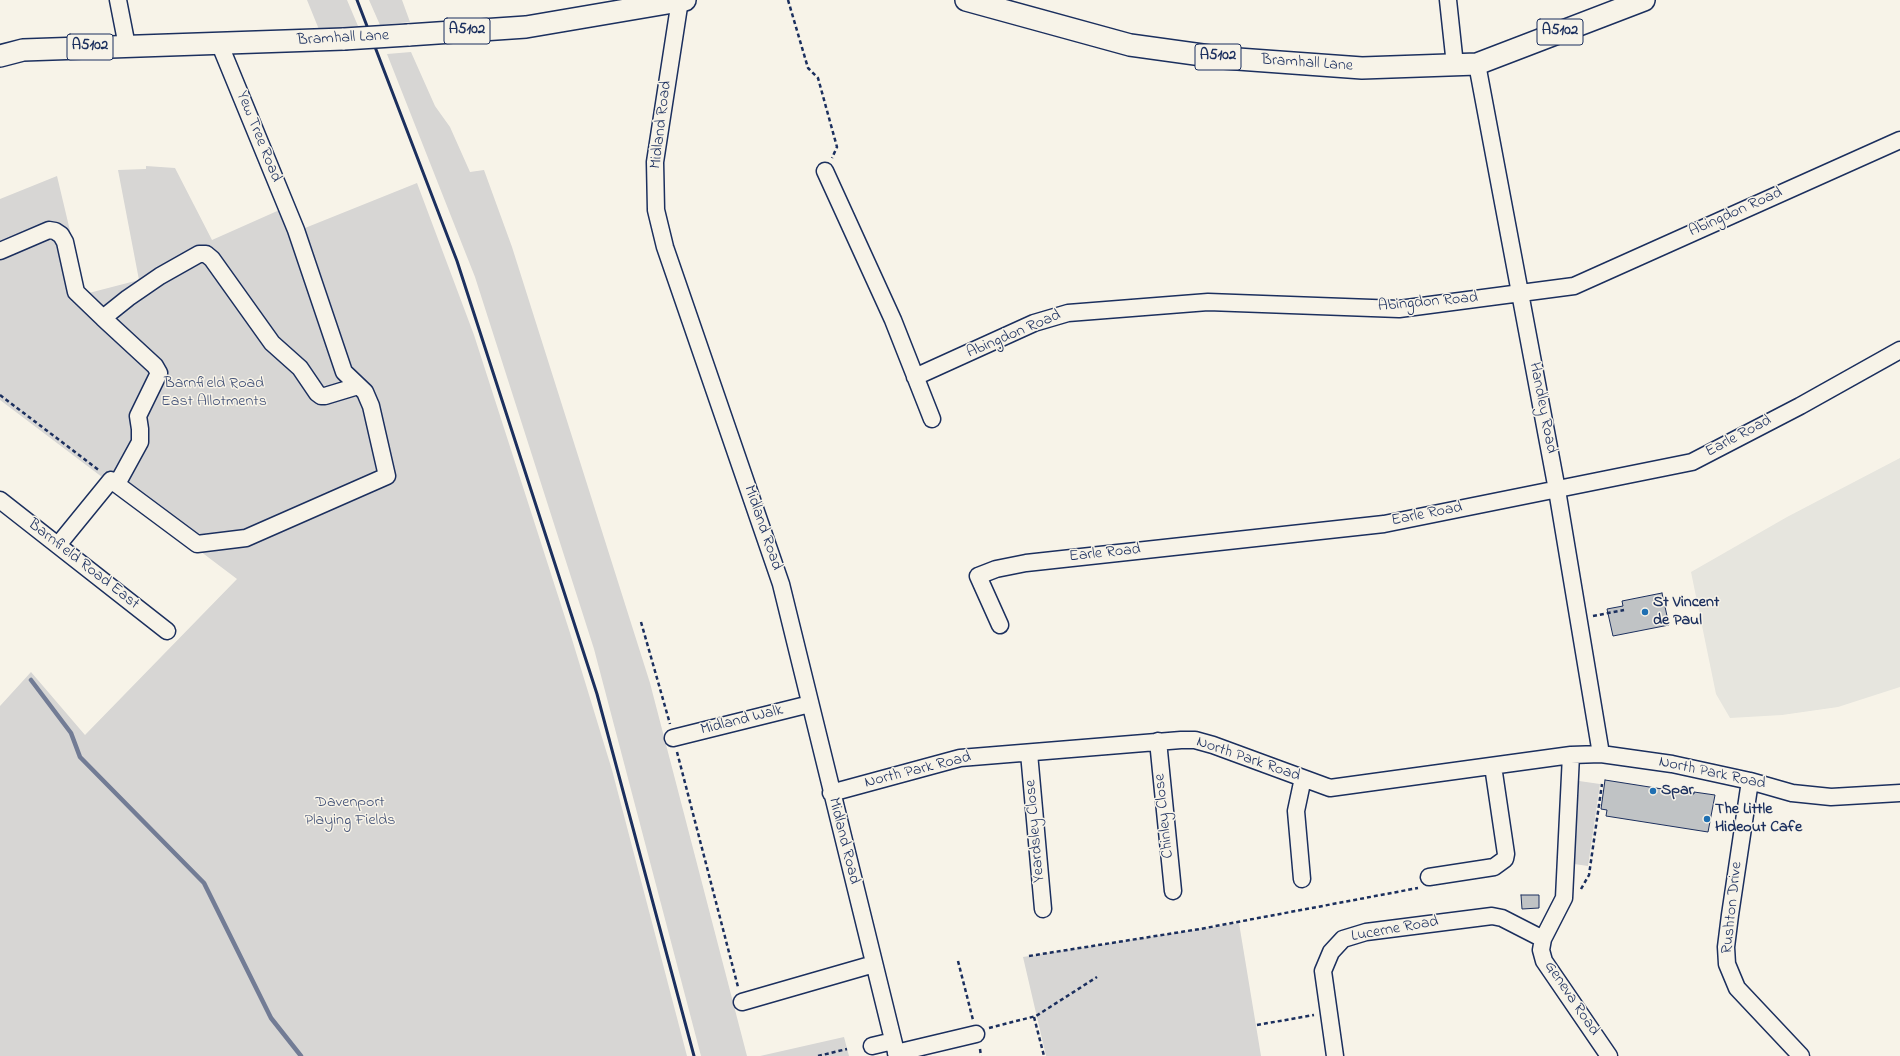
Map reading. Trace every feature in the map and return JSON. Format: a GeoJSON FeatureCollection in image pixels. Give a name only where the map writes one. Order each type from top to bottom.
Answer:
{"type":"FeatureCollection","features":[{"type":"Feature","properties":{"kind":"main road","name":"Bramhall Lane"},"geometry":{"type":"LineString","coordinates":[[0,56],[23,50],[344,40],[408,34],[526,27],[681,0]]}},
{"type":"Feature","properties":{"kind":"main road","name":"Bramhall Lane"},"geometry":{"type":"LineString","coordinates":[[966,0],[1130,46],[1224,58],[1362,68],[1477,64],[1644,0]]}},
{"type":"Feature","properties":{"kind":"street"},"geometry":{"type":"LineString","coordinates":[[118,0],[128,46]]}},
{"type":"Feature","properties":{"kind":"street","name":"Midland Road"},"geometry":{"type":"LineString","coordinates":[[681,0],[655,162],[656,210],[665,246],[782,584],[831,793],[896,1050]]}},
{"type":"Feature","properties":{"kind":"street"},"geometry":{"type":"LineString","coordinates":[[1448,0],[1455,65]]}},
{"type":"Feature","properties":{"kind":"street","name":"Yew Tree Road"},"geometry":{"type":"LineString","coordinates":[[114,482],[197,544],[246,538],[387,476],[371,406],[365,392],[344,372],[296,230],[220,45]]}},
{"type":"Feature","properties":{"kind":"street","name":"Handley Road"},"geometry":{"type":"LineString","coordinates":[[1477,64],[1557,490],[1578,619],[1576,647],[1601,754]]}},
{"type":"Feature","properties":{"kind":"street","name":"Abingdon Road"},"geometry":{"type":"LineString","coordinates":[[915,377],[1034,323],[1068,312],[1208,302],[1399,309],[1574,286],[1900,140]]}},
{"type":"Feature","properties":{"kind":"street"},"geometry":{"type":"LineString","coordinates":[[825,171],[893,320],[932,419]]}},
{"type":"Feature","properties":{"kind":"street"},"geometry":{"type":"LineString","coordinates":[[0,251],[49,230],[56,231],[61,235],[65,242],[76,292],[155,366],[159,374],[138,416],[140,442],[114,482],[58,545]]}},
{"type":"Feature","properties":{"kind":"street"},"geometry":{"type":"LineString","coordinates":[[103,318],[128,298],[160,276],[199,254],[203,254],[212,259],[272,343],[300,368],[317,393],[321,396],[325,396],[358,386]]}},
{"type":"Feature","properties":{"kind":"street","name":"Earle Road"},"geometry":{"type":"LineString","coordinates":[[1000,624],[978,576],[996,569],[1026,563],[1384,524],[1692,462],[1800,406],[1900,350]]}},
{"type":"Feature","properties":{"kind":"street","name":"Barnfield Road East"},"geometry":{"type":"LineString","coordinates":[[0,500],[167,631]]}},
{"type":"Feature","properties":{"kind":"street","name":"Midland Walk"},"geometry":{"type":"LineString","coordinates":[[674,738],[810,704]]}},
{"type":"Feature","properties":{"kind":"street","name":"North Park Road"},"geometry":{"type":"LineString","coordinates":[[831,793],[960,758],[1158,741],[1195,740],[1213,745],[1330,788],[1571,755],[1601,754],[1672,764],[1750,781],[1792,793],[1831,797],[1899,797]]}},
{"type":"Feature","properties":{"kind":"street","name":"Chinley Close"},"geometry":{"type":"LineString","coordinates":[[1158,741],[1173,891]]}},
{"type":"Feature","properties":{"kind":"street","name":"Yeardsley Close"},"geometry":{"type":"LineString","coordinates":[[1029,753],[1043,909]]}},
{"type":"Feature","properties":{"kind":"street"},"geometry":{"type":"LineString","coordinates":[[1562,903],[1571,755]]}},
{"type":"Feature","properties":{"kind":"street"},"geometry":{"type":"LineString","coordinates":[[1429,877],[1494,867],[1505,859],[1506,854],[1492,766]]}},
{"type":"Feature","properties":{"kind":"street"},"geometry":{"type":"LineString","coordinates":[[1302,880],[1296,811],[1303,778]]}},
{"type":"Feature","properties":{"kind":"street","name":"Rushton Drive"},"geometry":{"type":"LineString","coordinates":[[1750,781],[1726,946],[1727,964],[1736,988],[1801,1056]]}},
{"type":"Feature","properties":{"kind":"street","name":"Geneva Road"},"geometry":{"type":"LineString","coordinates":[[1562,903],[1543,939],[1541,950],[1544,961],[1609,1056]]}},
{"type":"Feature","properties":{"kind":"street","name":"Lucerne Road"},"geometry":{"type":"LineString","coordinates":[[1336,1056],[1322,975],[1324,967],[1335,945],[1343,939],[1354,934],[1492,916],[1502,918],[1543,939]]}},
{"type":"Feature","properties":{"kind":"street"},"geometry":{"type":"LineString","coordinates":[[742,1002],[874,964]]}},
{"type":"Feature","properties":{"kind":"street"},"geometry":{"type":"LineString","coordinates":[[872,1046],[896,1050],[976,1032]]}},
{"type":"Feature","properties":{"kind":"path"},"geometry":{"type":"LineString","coordinates":[[788,0],[808,68],[818,78],[837,147],[825,171]]}},
{"type":"Feature","properties":{"kind":"path"},"geometry":{"type":"LineString","coordinates":[[0,395],[114,482]]}},
{"type":"Feature","properties":{"kind":"path"},"geometry":{"type":"LineString","coordinates":[[1578,619],[1624,610]]}},
{"type":"Feature","properties":{"kind":"path"},"geometry":{"type":"LineString","coordinates":[[641,622],[674,738],[742,1002]]}},
{"type":"Feature","properties":{"kind":"path"},"geometry":{"type":"LineString","coordinates":[[1562,903],[1580,889],[1587,879],[1602,784]]}},
{"type":"Feature","properties":{"kind":"path"},"geometry":{"type":"LineString","coordinates":[[1029,956],[1169,934],[1430,886],[1429,877]]}},
{"type":"Feature","properties":{"kind":"path"},"geometry":{"type":"LineString","coordinates":[[958,961],[981,1056]]}},
{"type":"Feature","properties":{"kind":"path"},"geometry":{"type":"LineString","coordinates":[[976,1032],[1034,1017],[1098,978]]}},
{"type":"Feature","properties":{"kind":"path"},"geometry":{"type":"LineString","coordinates":[[1257,1025],[1328,1013]]}},
{"type":"Feature","properties":{"kind":"path"},"geometry":{"type":"LineString","coordinates":[[1034,1017],[1044,1056]]}},
{"type":"Feature","properties":{"kind":"path"},"geometry":{"type":"LineString","coordinates":[[818,1056],[847,1049]]}},
{"type":"Feature","properties":{"kind":"shaded area"},"geometry":{"type":"Polygon","coordinates":[[[1900,458],[1900,687],[1838,707],[1782,715],[1730,718],[1716,694],[1691,572],[1787,517],[1900,458]]]}},
{"type":"Feature","properties":{"kind":"green space"},"geometry":{"type":"Polygon","coordinates":[[[307,0],[347,0],[358,26],[320,32],[307,0]]]}},
{"type":"Feature","properties":{"kind":"green space"},"geometry":{"type":"Polygon","coordinates":[[[369,0],[402,0],[410,22],[380,25],[369,0]]]}},
{"type":"Feature","properties":{"kind":"green space"},"geometry":{"type":"Polygon","coordinates":[[[411,52],[435,106],[450,127],[470,172],[484,170],[512,247],[650,683],[747,1056],[701,1056],[594,649],[475,277],[387,54],[411,52]]]}},
{"type":"Feature","properties":{"kind":"green space","name":"Davenport Playing Fields"},"geometry":{"type":"Polygon","coordinates":[[[146,166],[175,168],[212,240],[284,208],[300,230],[417,183],[474,335],[571,636],[612,770],[687,1056],[0,1056],[0,706],[31,672],[85,735],[237,579],[0,400],[0,199],[57,176],[85,294],[139,280],[118,170],[146,169],[146,166]]]}},
{"type":"Feature","properties":{"kind":"green space"},"geometry":{"type":"Polygon","coordinates":[[[1579,781],[1600,784],[1588,866],[1574,864],[1579,781]]]}},
{"type":"Feature","properties":{"kind":"green space"},"geometry":{"type":"Polygon","coordinates":[[[1239,923],[1261,1056],[1046,1056],[1023,957],[1239,923]]]}},
{"type":"Feature","properties":{"kind":"green space"},"geometry":{"type":"Polygon","coordinates":[[[844,1037],[849,1056],[760,1056],[844,1037]]]}},
{"type":"Feature","properties":{"kind":"building","name":"St Vincent de Paul"},"geometry":{"type":"Polygon","coordinates":[[[1662,593],[1669,625],[1613,636],[1607,609],[1623,606],[1622,601],[1662,593]]]}},
{"type":"Feature","properties":{"kind":"building"},"geometry":{"type":"Polygon","coordinates":[[[1605,780],[1694,794],[1694,792],[1715,795],[1708,832],[1606,816],[1607,810],[1601,809],[1605,780]]]}},
{"type":"Feature","properties":{"kind":"building"},"geometry":{"type":"Polygon","coordinates":[[[1521,895],[1539,895],[1539,908],[1522,909],[1521,895]]]}},
{"type":"Feature","properties":{"kind":"waterway"},"geometry":{"type":"LineString","coordinates":[[31,680],[71,733],[80,757],[204,883],[271,1018],[301,1056]]}},
{"type":"Feature","properties":{"kind":"railway"},"geometry":{"type":"LineString","coordinates":[[357,0],[457,261],[597,694],[694,1056]]}},
{"type":"Feature","properties":{"kind":"place","name":"St Vincent de Paul"},"geometry":{"type":"Point","coordinates":[1645,612]}},
{"type":"Feature","properties":{"kind":"place","name":"Spar"},"geometry":{"type":"Point","coordinates":[1653,791]}},
{"type":"Feature","properties":{"kind":"place","name":"The Little Hideout Cafe"},"geometry":{"type":"Point","coordinates":[1707,819]}},
{"type":"Feature","properties":{"kind":"park label","name":"Barnfield Road East Allotments"},"geometry":{"type":"Point","coordinates":[214,393]}}]}
